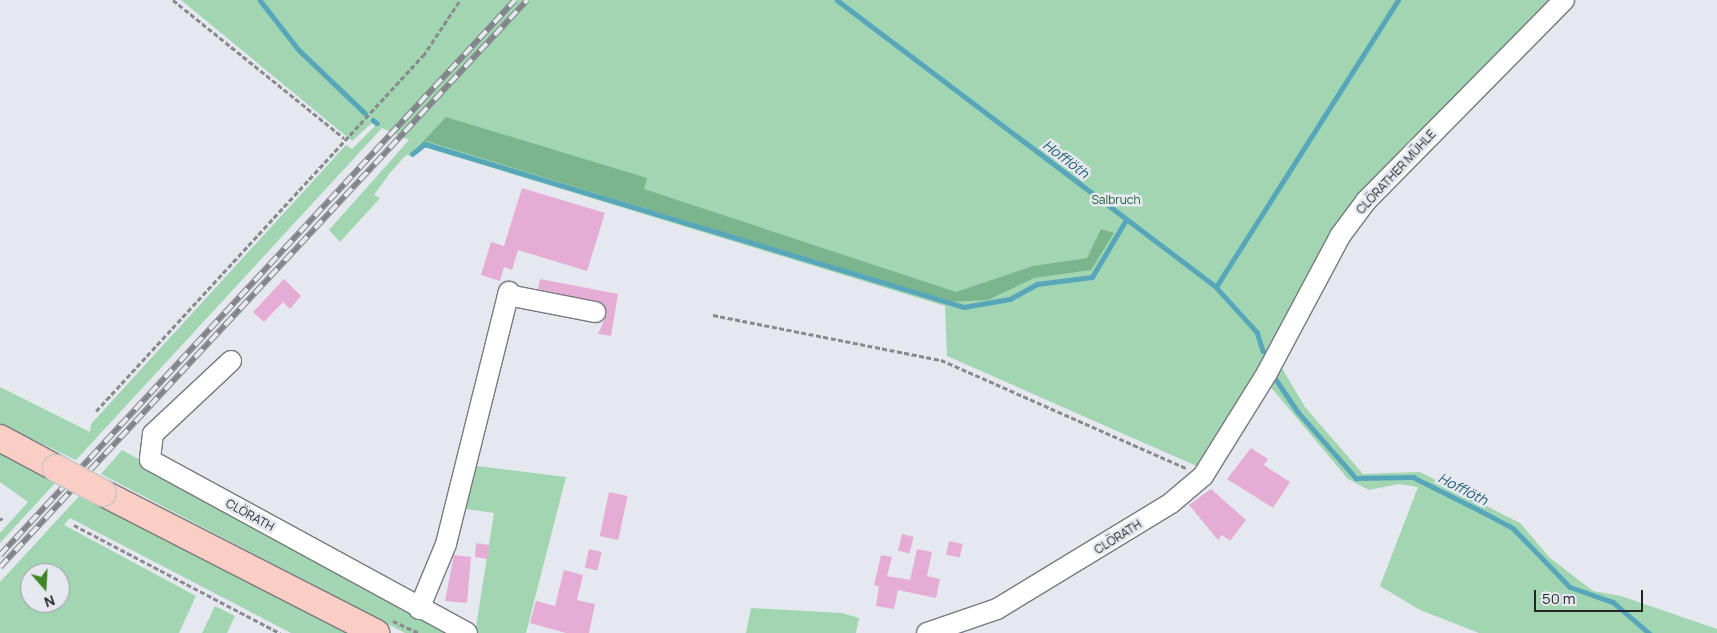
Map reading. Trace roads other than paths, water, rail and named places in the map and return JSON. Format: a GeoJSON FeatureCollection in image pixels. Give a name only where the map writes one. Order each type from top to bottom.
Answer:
{"type":"FeatureCollection","features":[{"type":"Feature","properties":{"kind":"main road"},"geometry":{"type":"LineString","coordinates":[[0,438],[376,633]]}},
{"type":"Feature","properties":{"kind":"street","name":"CLÖRATHER MÜHLE"},"geometry":{"type":"LineString","coordinates":[[1265,377],[1340,236],[1366,201],[1564,0]]}},
{"type":"Feature","properties":{"kind":"street"},"geometry":{"type":"LineString","coordinates":[[419,609],[446,544],[508,294],[595,312]]}},
{"type":"Feature","properties":{"kind":"street","name":"CLÖRATH"},"geometry":{"type":"LineString","coordinates":[[231,361],[153,434],[150,460],[419,609],[467,633]]}},
{"type":"Feature","properties":{"kind":"street","name":"CLÖRATH"},"geometry":{"type":"LineString","coordinates":[[926,633],[997,609],[1171,503],[1203,476],[1265,377]]}},
{"type":"Feature","properties":{"kind":"waterway"},"geometry":{"type":"LineString","coordinates":[[260,0],[299,50],[365,113]]}},
{"type":"Feature","properties":{"kind":"waterway","name":"Hofflöth"},"geometry":{"type":"LineString","coordinates":[[837,0],[1216,287],[1257,332],[1263,351]]}},
{"type":"Feature","properties":{"kind":"waterway"},"geometry":{"type":"LineString","coordinates":[[1216,287],[1398,0]]}},
{"type":"Feature","properties":{"kind":"waterway"},"geometry":{"type":"LineString","coordinates":[[373,120],[377,123]]}},
{"type":"Feature","properties":{"kind":"waterway"},"geometry":{"type":"LineString","coordinates":[[412,154],[425,144],[964,307],[1010,299],[1037,284],[1092,277],[1126,220]]}},
{"type":"Feature","properties":{"kind":"waterway","name":"Hofflöth"},"geometry":{"type":"LineString","coordinates":[[1275,378],[1298,412],[1356,478],[1413,477],[1481,511],[1513,528],[1570,587],[1613,602],[1649,633]]}},
{"type":"Feature","properties":{"kind":"railway"},"geometry":{"type":"LineString","coordinates":[[0,555],[515,0]]}},
{"type":"Feature","properties":{"kind":"railway"},"geometry":{"type":"LineString","coordinates":[[0,567],[527,0]]}},
{"type":"Feature","properties":{"kind":"park label","name":"Salbruch"},"geometry":{"type":"Point","coordinates":[1116,200]}}]}
